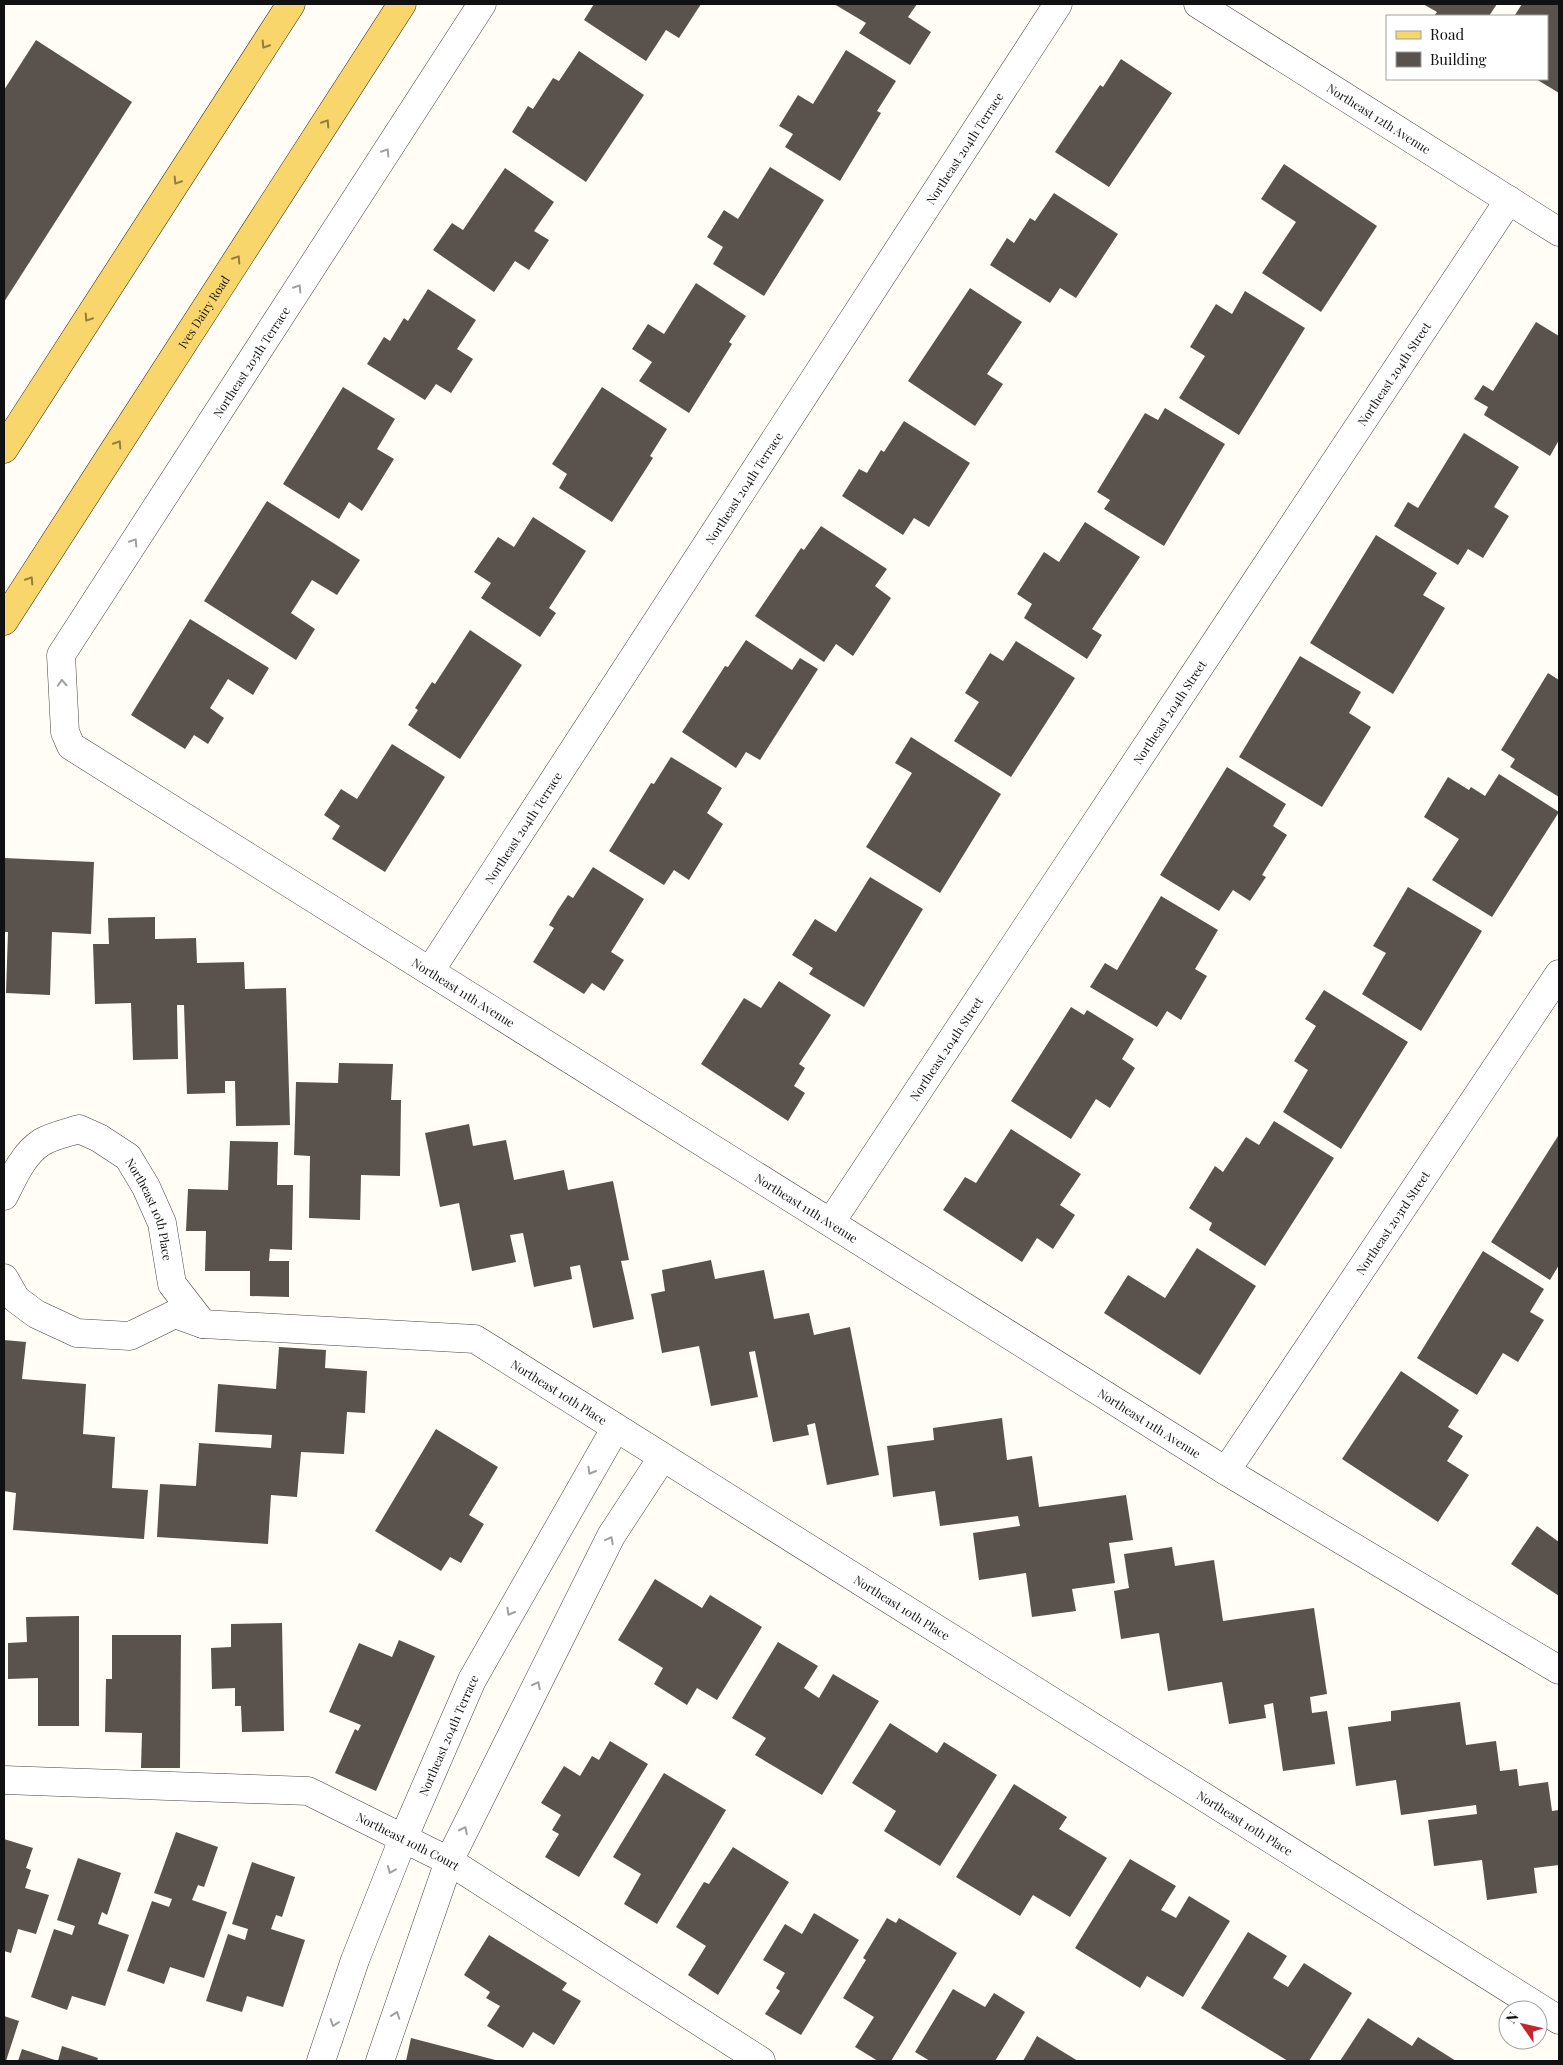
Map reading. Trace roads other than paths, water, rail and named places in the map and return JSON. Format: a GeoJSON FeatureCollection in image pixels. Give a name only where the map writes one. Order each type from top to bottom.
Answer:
{"type":"FeatureCollection","features":[{"type":"Feature","properties":{"kind":"main road"},"geometry":{"type":"LineString","coordinates":[[4,449],[291,4]]}},
{"type":"Feature","properties":{"kind":"main road","name":"Ives Dairy Road"},"geometry":{"type":"LineString","coordinates":[[4,621],[402,4]]}},
{"type":"Feature","properties":{"kind":"street","name":"Northeast 205th Terrace"},"geometry":{"type":"LineString","coordinates":[[64,732],[61,655],[482,4]]}},
{"type":"Feature","properties":{"kind":"street","name":"Northeast 204th Terrace"},"geometry":{"type":"LineString","coordinates":[[430,971],[1058,4]]}},
{"type":"Feature","properties":{"kind":"street","name":"Northeast 12th Avenue"},"geometry":{"type":"LineString","coordinates":[[1198,4],[1559,232]]}},
{"type":"Feature","properties":{"kind":"street","name":"Northeast 204th Street"},"geometry":{"type":"LineString","coordinates":[[831,1222],[1509,200]]}},
{"type":"Feature","properties":{"kind":"street","name":"Northeast 11th Avenue"},"geometry":{"type":"LineString","coordinates":[[64,732],[71,746],[1226,1471],[1559,1670]]}},
{"type":"Feature","properties":{"kind":"street","name":"Northeast 203rd Street"},"geometry":{"type":"LineString","coordinates":[[1226,1471],[1559,974]]}},
{"type":"Feature","properties":{"kind":"street","name":"Northeast 10th Place"},"geometry":{"type":"LineString","coordinates":[[4,1196],[16,1172],[42,1142],[78,1129],[99,1138],[128,1157],[146,1187],[162,1223],[172,1284],[203,1324]]}},
{"type":"Feature","properties":{"kind":"street","name":"Northeast 10th Place"},"geometry":{"type":"LineString","coordinates":[[4,1278],[16,1299],[36,1314],[77,1333],[130,1336],[175,1314],[203,1324],[475,1340],[1559,2020]]}},
{"type":"Feature","properties":{"kind":"street","name":"Northeast 204th Terrace"},"geometry":{"type":"LineString","coordinates":[[321,2061],[355,1960],[403,1839],[472,1680],[615,1429]]}},
{"type":"Feature","properties":{"kind":"street"},"geometry":{"type":"LineString","coordinates":[[380,2061],[449,1862],[611,1536],[662,1458]]}},
{"type":"Feature","properties":{"kind":"street","name":"Northeast 10th Court"},"geometry":{"type":"LineString","coordinates":[[4,1780],[308,1791],[449,1862],[761,2061]]}}]}
